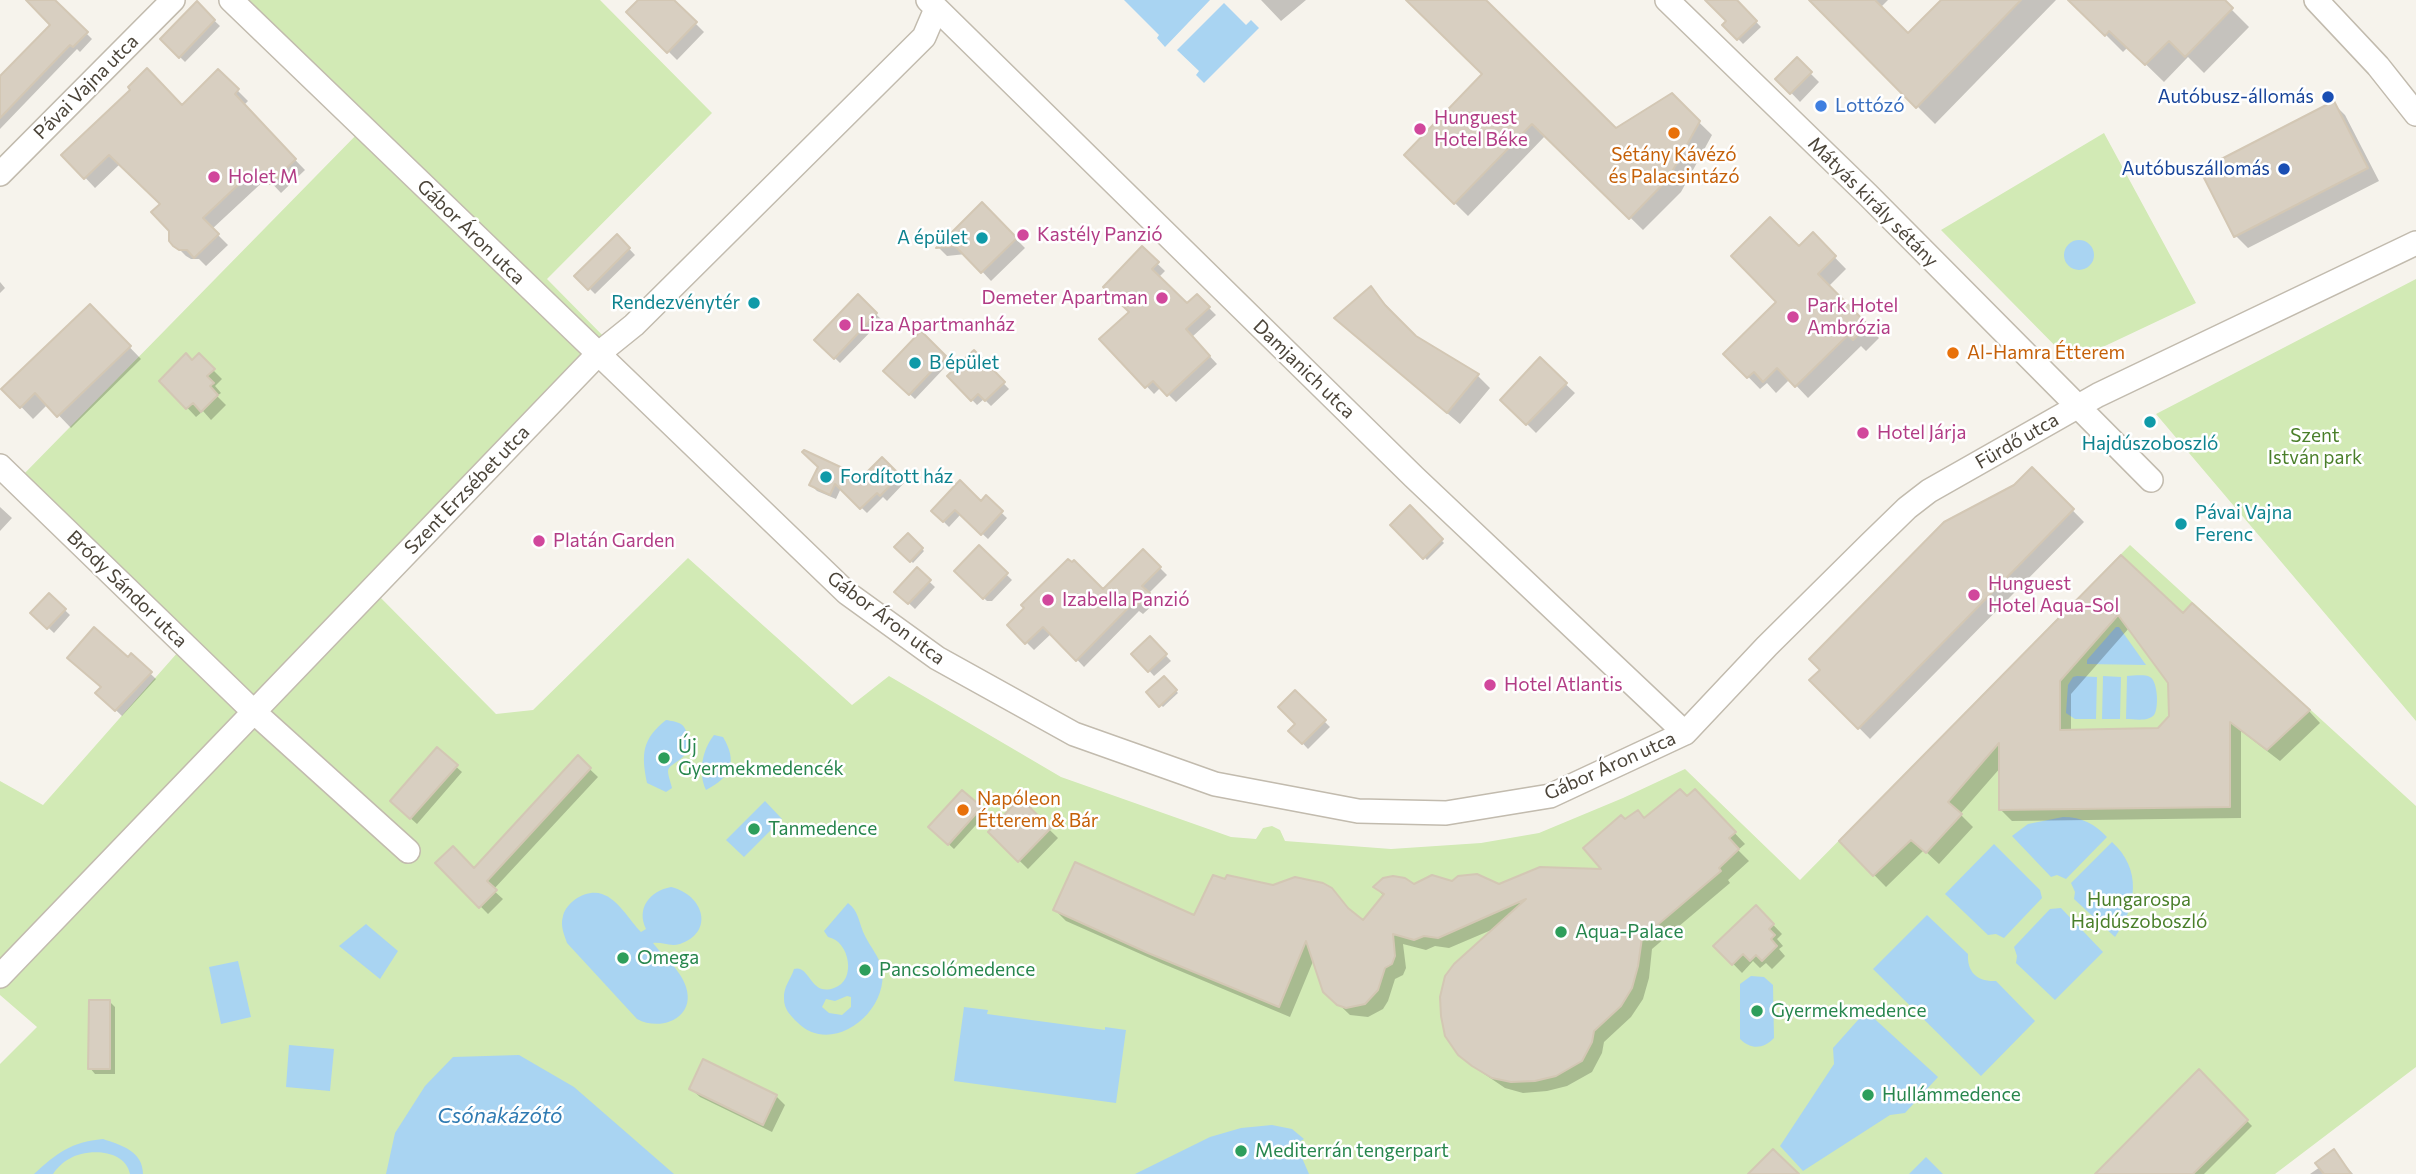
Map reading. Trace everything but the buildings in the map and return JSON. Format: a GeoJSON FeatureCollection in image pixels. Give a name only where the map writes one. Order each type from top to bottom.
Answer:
{"type":"FeatureCollection","features":[{"type":"Feature","properties":{"kind":"street","name":"Pávai Vajna utca"},"geometry":{"type":"LineString","coordinates":[[0,174],[173,0]]}},
{"type":"Feature","properties":{"kind":"street","name":"Gábor Áron utca"},"geometry":{"type":"LineString","coordinates":[[231,0],[847,593],[937,658],[1074,734],[1215,784],[1358,811],[1446,813],[1550,796],[1685,733]]}},
{"type":"Feature","properties":{"kind":"street","name":"Mátyás király sétány"},"geometry":{"type":"LineString","coordinates":[[1667,0],[1867,194],[2078,406]]}},
{"type":"Feature","properties":{"kind":"street"},"geometry":{"type":"LineString","coordinates":[[2316,0],[2378,66],[2416,114]]}},
{"type":"Feature","properties":{"kind":"street","name":"Szent Erzsébet utca"},"geometry":{"type":"LineString","coordinates":[[0,976],[597,354],[634,325],[924,37],[932,5]]}},
{"type":"Feature","properties":{"kind":"street","name":"Damjanich utca"},"geometry":{"type":"LineString","coordinates":[[932,5],[1415,477],[1685,733]]}},
{"type":"Feature","properties":{"kind":"street","name":"Fürdő utca"},"geometry":{"type":"LineString","coordinates":[[1685,733],[1767,646],[1907,508],[1929,491],[2078,406],[2416,243]]}},
{"type":"Feature","properties":{"kind":"street"},"geometry":{"type":"LineString","coordinates":[[2078,406],[2151,480]]}},
{"type":"Feature","properties":{"kind":"street","name":"Bródy Sándor utca"},"geometry":{"type":"LineString","coordinates":[[0,466],[253,711],[408,851]]}},
{"type":"Feature","properties":{"kind":"green space","name":"Hungarospa Hajdúszoboszló"},"geometry":{"type":"Polygon","coordinates":[[[249,0],[600,0],[712,113],[547,279],[613,346],[371,588],[496,714],[533,710],[688,558],[852,705],[889,676],[1061,777],[1231,837],[1256,839],[1263,828],[1272,826],[1280,830],[1285,841],[1391,849],[1481,843],[1539,833],[1685,769],[1800,880],[2130,545],[2416,806],[2416,1067],[2275,1174],[0,1174],[0,1064],[37,1027],[0,995],[0,781],[43,805],[186,643],[20,478],[364,127],[249,0]]]}},
{"type":"Feature","properties":{"kind":"green space"},"geometry":{"type":"Polygon","coordinates":[[[2104,133],[2196,303],[2071,362],[1941,230],[2104,133]]]}},
{"type":"Feature","properties":{"kind":"green space","name":"Szent István park"},"geometry":{"type":"Polygon","coordinates":[[[2416,279],[2416,721],[2156,414],[2416,279]]]}},
{"type":"Feature","properties":{"kind":"water"},"geometry":{"type":"Polygon","coordinates":[[[1124,0],[1210,0],[1165,47],[1157,38],[1159,35],[1124,0]]]}},
{"type":"Feature","properties":{"kind":"water"},"geometry":{"type":"Polygon","coordinates":[[[1224,3],[1246,25],[1251,20],[1259,28],[1204,83],[1196,75],[1199,71],[1177,50],[1224,3]]]}},
{"type":"Feature","properties":{"kind":"water"},"geometry":{"type":"Polygon","coordinates":[[[2079,240],[2089,245],[2094,255],[2089,265],[2079,270],[2069,265],[2064,255],[2069,245],[2079,240]]]}},
{"type":"Feature","properties":{"kind":"water"},"geometry":{"type":"Polygon","coordinates":[[[2116,627],[2119,627],[2146,665],[2087,664],[2087,660],[2116,627]]]}},
{"type":"Feature","properties":{"kind":"water"},"geometry":{"type":"Polygon","coordinates":[[[2103,676],[2121,677],[2120,719],[2102,719],[2103,676]]]}},
{"type":"Feature","properties":{"kind":"water"},"geometry":{"type":"Polygon","coordinates":[[[2127,676],[2145,676],[2153,680],[2156,689],[2156,712],[2148,719],[2126,719],[2127,676]]]}},
{"type":"Feature","properties":{"kind":"water"},"geometry":{"type":"Polygon","coordinates":[[[2073,677],[2097,677],[2096,719],[2075,719],[2066,713],[2068,685],[2073,677]]]}},
{"type":"Feature","properties":{"kind":"water","name":"Új Gyermekmedencék"},"geometry":{"type":"Polygon","coordinates":[[[666,720],[682,725],[689,743],[685,754],[669,768],[672,788],[666,792],[647,783],[644,755],[652,734],[666,720]]]}},
{"type":"Feature","properties":{"kind":"water","name":"Új Gyermekmedencék"},"geometry":{"type":"Polygon","coordinates":[[[714,735],[723,737],[728,746],[730,768],[721,780],[706,790],[702,762],[714,735]]]}},
{"type":"Feature","properties":{"kind":"water","name":"Tanmedence"},"geometry":{"type":"Polygon","coordinates":[[[765,801],[782,819],[744,857],[726,840],[765,801]]]}},
{"type":"Feature","properties":{"kind":"water"},"geometry":{"type":"Polygon","coordinates":[[[2063,817],[2088,822],[2107,837],[2066,879],[2057,875],[2051,877],[2012,836],[2028,824],[2063,817]]]}},
{"type":"Feature","properties":{"kind":"water"},"geometry":{"type":"Polygon","coordinates":[[[2112,842],[2128,864],[2133,888],[2128,913],[2115,937],[2074,899],[2075,892],[2071,883],[2112,842]]]}},
{"type":"Feature","properties":{"kind":"water"},"geometry":{"type":"Polygon","coordinates":[[[1994,844],[2040,890],[2042,898],[2004,938],[1996,934],[1988,935],[1945,894],[1994,844]]]}},
{"type":"Feature","properties":{"kind":"water","name":"Omega"},"geometry":{"type":"Polygon","coordinates":[[[671,887],[682,891],[698,905],[701,923],[691,938],[680,944],[653,943],[680,975],[688,998],[686,1007],[674,1020],[666,1023],[646,1023],[637,1019],[567,943],[562,920],[573,901],[596,893],[613,900],[641,932],[646,929],[643,914],[647,902],[657,892],[671,887]]]}},
{"type":"Feature","properties":{"kind":"water","name":"Pancsolómedence"},"geometry":{"type":"Polygon","coordinates":[[[848,903],[857,914],[882,969],[882,985],[867,1014],[855,1025],[826,1035],[811,1032],[797,1022],[784,1003],[786,987],[794,969],[804,971],[815,985],[826,990],[841,984],[846,978],[846,953],[836,940],[828,937],[824,931],[848,903]],[[851,997],[835,1001],[826,999],[822,1007],[829,1013],[842,1015],[851,1007],[851,997]]]}},
{"type":"Feature","properties":{"kind":"water"},"geometry":{"type":"Polygon","coordinates":[[[2061,908],[2103,952],[2055,1000],[2016,963],[2014,947],[2050,909],[2061,908]]]}},
{"type":"Feature","properties":{"kind":"water"},"geometry":{"type":"Polygon","coordinates":[[[1927,915],[1968,954],[1969,966],[1975,975],[1983,980],[1996,981],[2035,1021],[1981,1076],[1873,969],[1927,915]]]}},
{"type":"Feature","properties":{"kind":"water"},"geometry":{"type":"Polygon","coordinates":[[[366,924],[398,951],[380,979],[339,946],[366,924]]]}},
{"type":"Feature","properties":{"kind":"water"},"geometry":{"type":"Polygon","coordinates":[[[238,961],[251,1017],[221,1024],[209,967],[238,961]]]}},
{"type":"Feature","properties":{"kind":"water","name":"Gyermekmedence"},"geometry":{"type":"Polygon","coordinates":[[[1751,976],[1764,977],[1773,985],[1774,1038],[1757,1047],[1740,1039],[1740,984],[1751,976]]]}},
{"type":"Feature","properties":{"kind":"water"},"geometry":{"type":"Polygon","coordinates":[[[964,1007],[988,1010],[987,1014],[1105,1030],[1105,1027],[1126,1030],[1116,1103],[954,1081],[964,1007]]]}},
{"type":"Feature","properties":{"kind":"water","name":"Hullámmedence"},"geometry":{"type":"Polygon","coordinates":[[[1866,1011],[1938,1077],[1905,1113],[1890,1115],[1803,1171],[1780,1146],[1834,1064],[1833,1048],[1866,1011]]]}},
{"type":"Feature","properties":{"kind":"water"},"geometry":{"type":"Polygon","coordinates":[[[289,1045],[334,1049],[330,1091],[286,1087],[289,1045]]]}},
{"type":"Feature","properties":{"kind":"water","name":"Csónakázótó"},"geometry":{"type":"Polygon","coordinates":[[[519,1055],[574,1087],[674,1174],[386,1174],[395,1133],[425,1086],[453,1057],[519,1055]]]}},
{"type":"Feature","properties":{"kind":"water","name":"Mediterrán tengerpart"},"geometry":{"type":"Polygon","coordinates":[[[1272,1125],[1292,1129],[1304,1139],[1296,1144],[1309,1174],[1135,1174],[1210,1137],[1241,1128],[1272,1125]]]}},
{"type":"Feature","properties":{"kind":"water"},"geometry":{"type":"Polygon","coordinates":[[[103,1139],[135,1154],[143,1174],[130,1174],[121,1160],[113,1155],[95,1152],[69,1159],[53,1174],[34,1174],[65,1150],[103,1139]]]}},
{"type":"Feature","properties":{"kind":"water"},"geometry":{"type":"Polygon","coordinates":[[[1926,1157],[1943,1174],[1909,1174],[1926,1157]]]}},
{"type":"Feature","properties":{"kind":"place","name":"Autóbusz-állomás"},"geometry":{"type":"Point","coordinates":[2328,97]}},
{"type":"Feature","properties":{"kind":"place","name":"Lottózó"},"geometry":{"type":"Point","coordinates":[1821,106]}},
{"type":"Feature","properties":{"kind":"place","name":"Hunguest Hotel Béke"},"geometry":{"type":"Point","coordinates":[1420,129]}},
{"type":"Feature","properties":{"kind":"place","name":"Sétány Kávézó és Palacsintázó"},"geometry":{"type":"Point","coordinates":[1674,133]}},
{"type":"Feature","properties":{"kind":"place","name":"Autóbuszállomás"},"geometry":{"type":"Point","coordinates":[2284,169]}},
{"type":"Feature","properties":{"kind":"place","name":"Holet M"},"geometry":{"type":"Point","coordinates":[214,177]}},
{"type":"Feature","properties":{"kind":"place","name":"Kastély Panzió"},"geometry":{"type":"Point","coordinates":[1023,235]}},
{"type":"Feature","properties":{"kind":"place","name":"A épület"},"geometry":{"type":"Point","coordinates":[982,238]}},
{"type":"Feature","properties":{"kind":"place","name":"Demeter Apartman"},"geometry":{"type":"Point","coordinates":[1162,298]}},
{"type":"Feature","properties":{"kind":"place","name":"Rendezvénytér"},"geometry":{"type":"Point","coordinates":[754,303]}},
{"type":"Feature","properties":{"kind":"place","name":"Park Hotel Ambrózia"},"geometry":{"type":"Point","coordinates":[1793,317]}},
{"type":"Feature","properties":{"kind":"place","name":"Liza Apartmanház"},"geometry":{"type":"Point","coordinates":[845,325]}},
{"type":"Feature","properties":{"kind":"place","name":"Al-Hamra Étterem"},"geometry":{"type":"Point","coordinates":[1953,353]}},
{"type":"Feature","properties":{"kind":"place","name":"B épület"},"geometry":{"type":"Point","coordinates":[915,363]}},
{"type":"Feature","properties":{"kind":"place","name":"Hajdúszoboszló"},"geometry":{"type":"Point","coordinates":[2150,422]}},
{"type":"Feature","properties":{"kind":"place","name":"Hotel Járja"},"geometry":{"type":"Point","coordinates":[1863,433]}},
{"type":"Feature","properties":{"kind":"place","name":"Fordított ház"},"geometry":{"type":"Point","coordinates":[826,477]}},
{"type":"Feature","properties":{"kind":"place","name":"Pávai Vajna Ferenc"},"geometry":{"type":"Point","coordinates":[2181,524]}},
{"type":"Feature","properties":{"kind":"place","name":"Platán Garden"},"geometry":{"type":"Point","coordinates":[539,541]}},
{"type":"Feature","properties":{"kind":"place","name":"Hunguest Hotel Aqua-Sol"},"geometry":{"type":"Point","coordinates":[1974,595]}},
{"type":"Feature","properties":{"kind":"place","name":"Izabella Panzió"},"geometry":{"type":"Point","coordinates":[1048,600]}},
{"type":"Feature","properties":{"kind":"place","name":"Hotel Atlantis"},"geometry":{"type":"Point","coordinates":[1490,685]}},
{"type":"Feature","properties":{"kind":"place","name":"Új Gyermekmedencék"},"geometry":{"type":"Point","coordinates":[664,758]}},
{"type":"Feature","properties":{"kind":"place","name":"Napóleon Étterem & Bár"},"geometry":{"type":"Point","coordinates":[963,810]}},
{"type":"Feature","properties":{"kind":"place","name":"Tanmedence"},"geometry":{"type":"Point","coordinates":[754,829]}},
{"type":"Feature","properties":{"kind":"place","name":"Aqua-Palace"},"geometry":{"type":"Point","coordinates":[1561,932]}},
{"type":"Feature","properties":{"kind":"place","name":"Omega"},"geometry":{"type":"Point","coordinates":[623,958]}},
{"type":"Feature","properties":{"kind":"place","name":"Pancsolómedence"},"geometry":{"type":"Point","coordinates":[865,970]}},
{"type":"Feature","properties":{"kind":"place","name":"Gyermekmedence"},"geometry":{"type":"Point","coordinates":[1757,1011]}},
{"type":"Feature","properties":{"kind":"place","name":"Hullámmedence"},"geometry":{"type":"Point","coordinates":[1868,1095]}},
{"type":"Feature","properties":{"kind":"place","name":"Mediterrán tengerpart"},"geometry":{"type":"Point","coordinates":[1241,1151]}}]}
